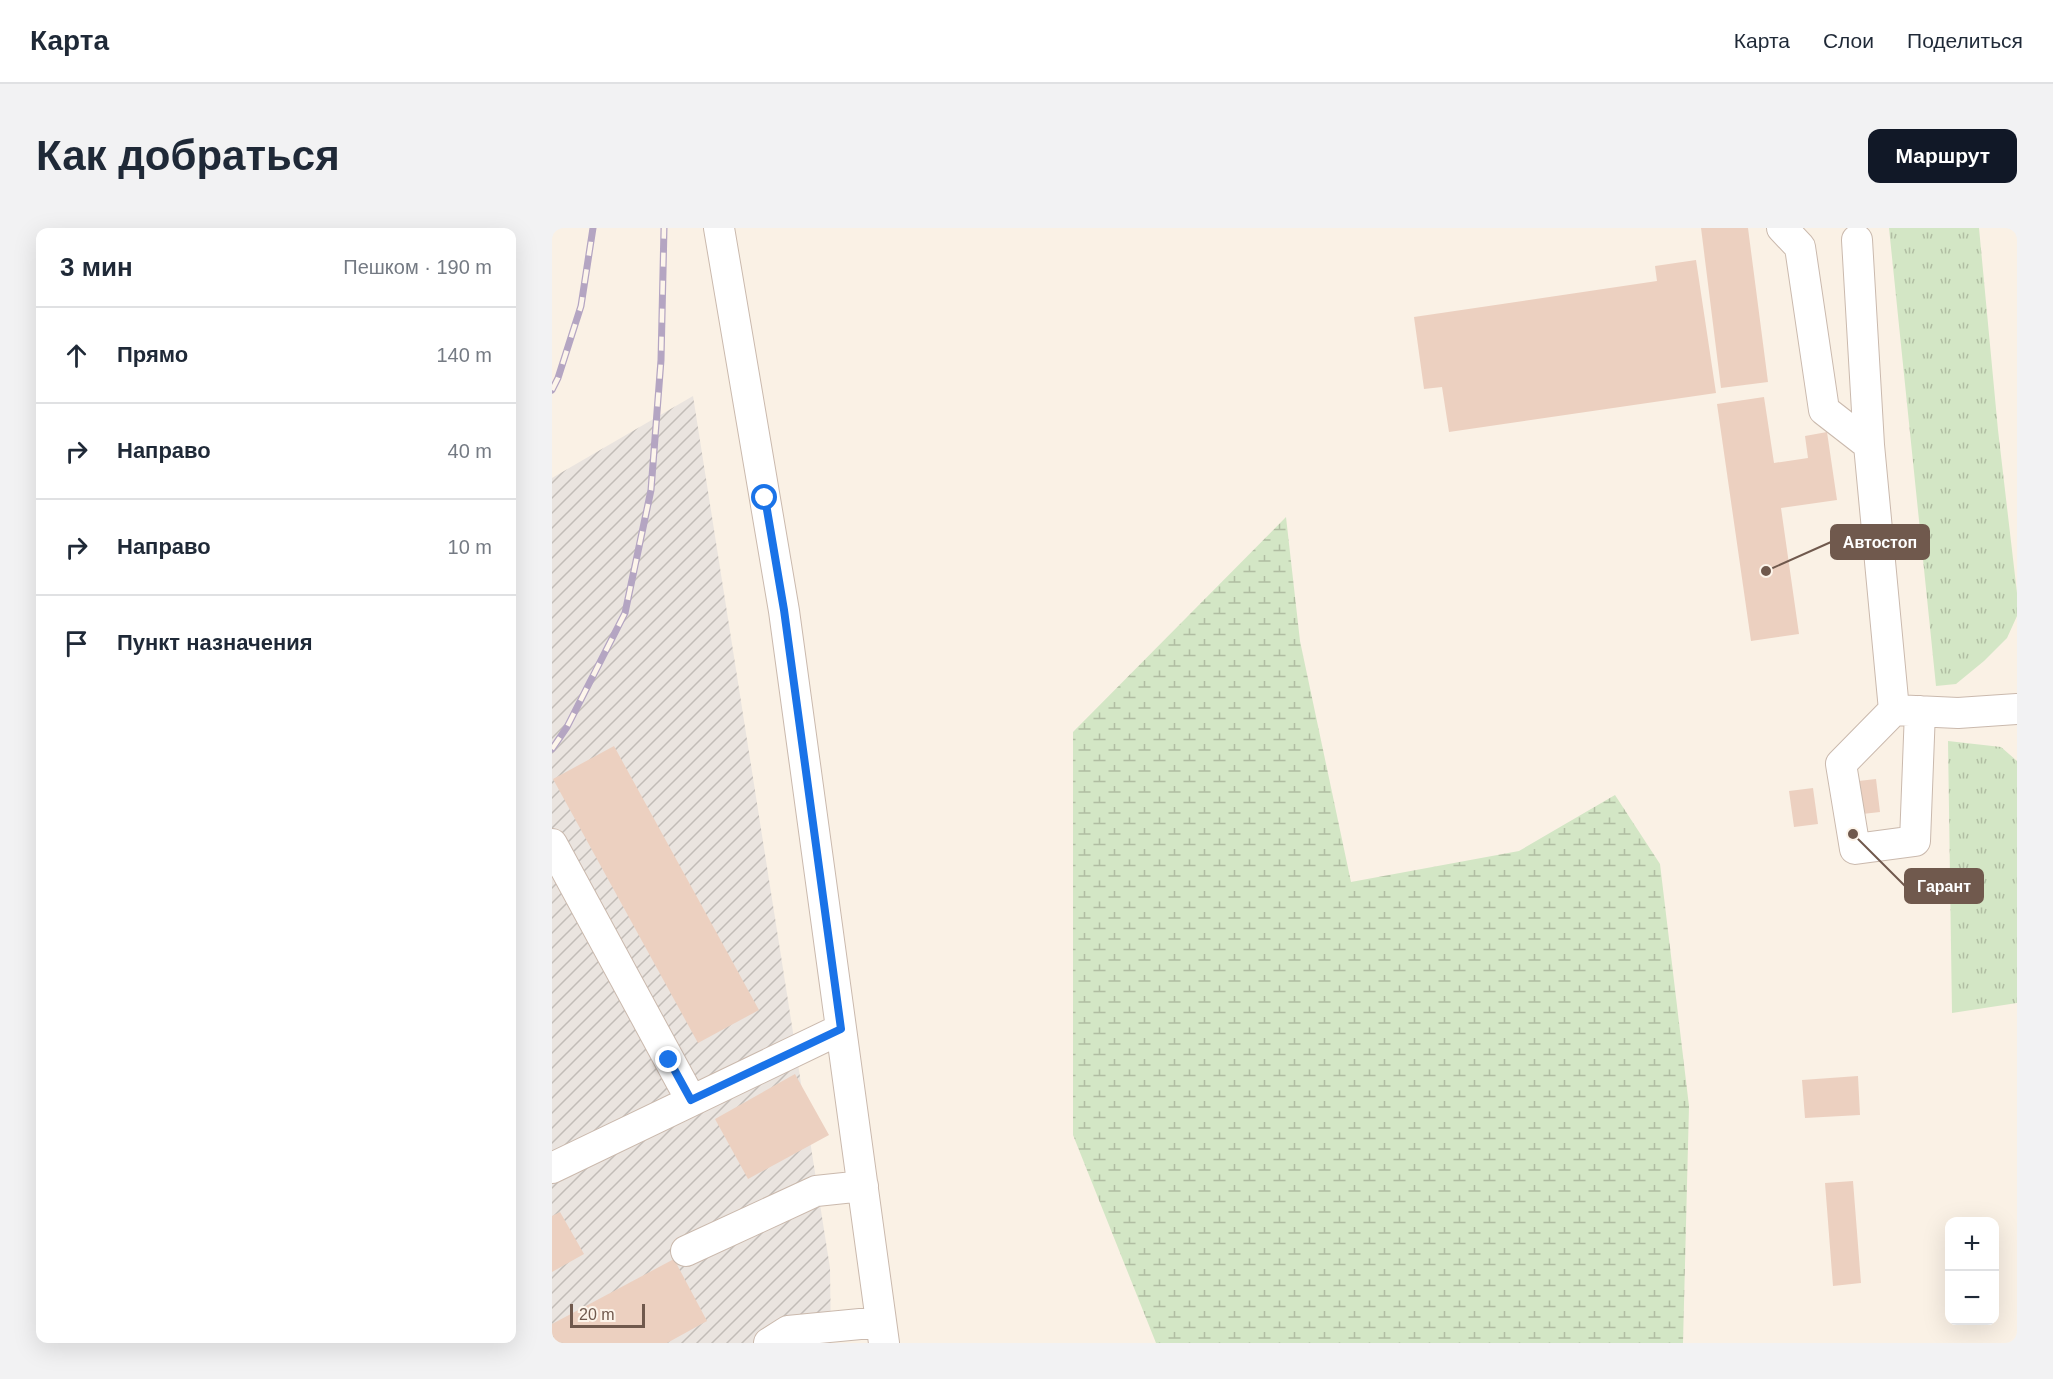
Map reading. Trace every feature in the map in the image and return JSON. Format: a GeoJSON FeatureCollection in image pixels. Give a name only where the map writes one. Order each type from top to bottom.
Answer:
{"type":"FeatureCollection","features":[{"type":"Feature","properties":{"kind":"street"},"geometry":{"type":"LineString","coordinates":[[719,228],[784,610],[883,1333],[782,1339]]}},
{"type":"Feature","properties":{"kind":"street"},"geometry":{"type":"LineString","coordinates":[[1782,228],[1800,247],[1824,410],[1869,445]]}},
{"type":"Feature","properties":{"kind":"street"},"geometry":{"type":"LineString","coordinates":[[1857,240],[1869,445],[1907,710],[1958,713],[2017,709]]}},
{"type":"Feature","properties":{"kind":"street"},"geometry":{"type":"LineString","coordinates":[[552,844],[691,1100]]}},
{"type":"Feature","properties":{"kind":"street"},"geometry":{"type":"LineString","coordinates":[[552,1168],[841,1029]]}},
{"type":"Feature","properties":{"kind":"street"},"geometry":{"type":"LineString","coordinates":[[686,1251],[816,1191],[863,1186]]}},
{"type":"Feature","properties":{"kind":"shaded area"},"geometry":{"type":"Polygon","coordinates":[[[693,396],[830,1268],[831,1343],[552,1343],[552,478],[693,396]]]}},
{"type":"Feature","properties":{"kind":"green space"},"geometry":{"type":"Polygon","coordinates":[[[1889,228],[1979,228],[1998,430],[2017,593],[2017,616],[2007,638],[1956,684],[1936,686],[1889,228]]]}},
{"type":"Feature","properties":{"kind":"green space"},"geometry":{"type":"Polygon","coordinates":[[[1286,517],[1300,641],[1351,882],[1519,851],[1615,795],[1660,864],[1689,1106],[1683,1343],[1156,1343],[1073,1135],[1073,732],[1286,517]]]}},
{"type":"Feature","properties":{"kind":"green space"},"geometry":{"type":"Polygon","coordinates":[[[1948,741],[2001,747],[2017,761],[2017,1003],[1952,1013],[1948,741]]]}},
{"type":"Feature","properties":{"kind":"building"},"geometry":{"type":"Polygon","coordinates":[[[1701,228],[1748,228],[1768,382],[1721,388],[1701,228]]]}},
{"type":"Feature","properties":{"kind":"building"},"geometry":{"type":"Polygon","coordinates":[[[1696,260],[1716,393],[1449,432],[1442,387],[1424,389],[1414,317],[1657,281],[1655,266],[1696,260]]]}},
{"type":"Feature","properties":{"kind":"building"},"geometry":{"type":"Polygon","coordinates":[[[1764,397],[1774,463],[1808,458],[1805,436],[1827,432],[1837,500],[1781,508],[1799,634],[1751,641],[1717,404],[1764,397]]]}},
{"type":"Feature","properties":{"kind":"building"},"geometry":{"type":"Polygon","coordinates":[[[614,746],[759,1010],[698,1043],[553,779],[614,746]]]}},
{"type":"Feature","properties":{"kind":"building"},"geometry":{"type":"Polygon","coordinates":[[[1876,779],[1880,812],[1836,817],[1832,784],[1876,779]]]}},
{"type":"Feature","properties":{"kind":"building"},"geometry":{"type":"Polygon","coordinates":[[[1813,788],[1818,824],[1794,827],[1789,791],[1813,788]]]}},
{"type":"Feature","properties":{"kind":"building"},"geometry":{"type":"Polygon","coordinates":[[[795,1074],[829,1135],[748,1179],[715,1119],[795,1074]]]}},
{"type":"Feature","properties":{"kind":"building"},"geometry":{"type":"Polygon","coordinates":[[[1858,1076],[1860,1115],[1805,1118],[1802,1080],[1858,1076]]]}},
{"type":"Feature","properties":{"kind":"building"},"geometry":{"type":"Polygon","coordinates":[[[1853,1181],[1861,1283],[1833,1286],[1825,1183],[1853,1181]]]}},
{"type":"Feature","properties":{"kind":"building"},"geometry":{"type":"Polygon","coordinates":[[[560,1212],[584,1254],[552,1272],[552,1216],[560,1212]]]}},
{"type":"Feature","properties":{"kind":"building"},"geometry":{"type":"Polygon","coordinates":[[[674,1259],[707,1321],[667,1343],[552,1343],[552,1324],[674,1259]]]}},
{"type":"Feature","properties":{"kind":"railway"},"geometry":{"type":"LineString","coordinates":[[552,390],[581,306],[593,228]]}},
{"type":"Feature","properties":{"kind":"railway"},"geometry":{"type":"LineString","coordinates":[[552,749],[567,727],[625,613],[651,490],[661,360],[664,228]]}},
{"type":"Feature","properties":{"kind":"place","name":"Автостоп"},"geometry":{"type":"Point","coordinates":[1766,571]}},
{"type":"Feature","properties":{"kind":"place","name":"Гарант"},"geometry":{"type":"Point","coordinates":[1853,834]}},
{"type":"Feature","properties":{"kind":"route"},"geometry":{"type":"LineString","coordinates":[[669,1060],[691,1100],[841,1029],[784,610],[765,498]]}}]}
